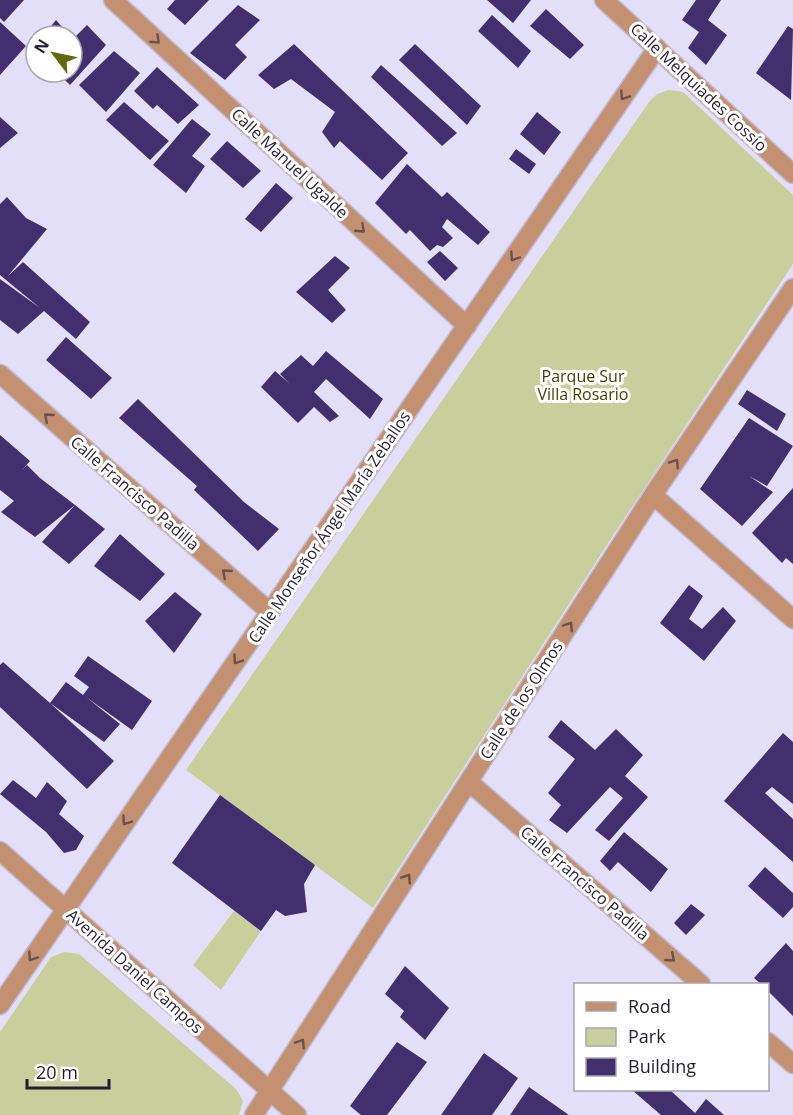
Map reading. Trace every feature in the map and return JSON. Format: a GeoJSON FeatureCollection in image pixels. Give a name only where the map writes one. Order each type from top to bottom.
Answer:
{"type":"FeatureCollection","features":[{"type":"Feature","properties":{"kind":"street","name":"Calle Manuel Ugalde"},"geometry":{"type":"LineString","coordinates":[[113,0],[466,326]]}},
{"type":"Feature","properties":{"kind":"street","name":"Calle Melquiades Cossío"},"geometry":{"type":"LineString","coordinates":[[604,0],[793,174]]}},
{"type":"Feature","properties":{"kind":"street","name":"Calle Monseñor Ángel María Zeballos"},"geometry":{"type":"LineString","coordinates":[[0,1005],[657,48]]}},
{"type":"Feature","properties":{"kind":"street","name":"Calle de los Olmos"},"geometry":{"type":"LineString","coordinates":[[254,1115],[653,495],[793,288]]}},
{"type":"Feature","properties":{"kind":"street","name":"Calle Francisco Padilla"},"geometry":{"type":"LineString","coordinates":[[0,374],[270,612]]}},
{"type":"Feature","properties":{"kind":"street"},"geometry":{"type":"LineString","coordinates":[[653,495],[793,619]]}},
{"type":"Feature","properties":{"kind":"street","name":"Calle Francisco Padilla"},"geometry":{"type":"LineString","coordinates":[[469,782],[700,983]]}},
{"type":"Feature","properties":{"kind":"street","name":"Avenida Daniel Campos"},"geometry":{"type":"LineString","coordinates":[[0,851],[297,1115]]}},
{"type":"Feature","properties":{"kind":"street"},"geometry":{"type":"LineString","coordinates":[[769,1043],[793,1064]]}},
{"type":"Feature","properties":{"kind":"green space","name":"Parque Sur Villa Rosario"},"geometry":{"type":"Polygon","coordinates":[[[669,90],[683,92],[793,195],[793,264],[614,534],[373,908],[186,770],[649,102],[657,94],[669,90]]]}},
{"type":"Feature","properties":{"kind":"green space"},"geometry":{"type":"Polygon","coordinates":[[[234,911],[261,931],[221,990],[193,965],[234,911]]]}},
{"type":"Feature","properties":{"kind":"green space"},"geometry":{"type":"Polygon","coordinates":[[[64,952],[79,954],[236,1089],[243,1101],[239,1115],[0,1115],[0,1032],[51,957],[64,952]]]}},
{"type":"Feature","properties":{"kind":"building"},"geometry":{"type":"Polygon","coordinates":[[[0,0],[24,0],[4,22],[0,18],[0,0]]]}},
{"type":"Feature","properties":{"kind":"building"},"geometry":{"type":"Polygon","coordinates":[[[175,0],[209,0],[185,25],[167,9],[175,0]]]}},
{"type":"Feature","properties":{"kind":"building"},"geometry":{"type":"Polygon","coordinates":[[[487,0],[531,0],[513,23],[487,0]]]}},
{"type":"Feature","properties":{"kind":"building"},"geometry":{"type":"Polygon","coordinates":[[[696,0],[721,0],[708,20],[727,35],[706,65],[688,48],[699,32],[682,20],[696,0]]]}},
{"type":"Feature","properties":{"kind":"building"},"geometry":{"type":"Polygon","coordinates":[[[238,5],[260,20],[235,45],[247,57],[225,80],[190,53],[238,5]]]}},
{"type":"Feature","properties":{"kind":"building"},"geometry":{"type":"Polygon","coordinates":[[[546,9],[584,45],[570,59],[530,26],[546,9]]]}},
{"type":"Feature","properties":{"kind":"building"},"geometry":{"type":"Polygon","coordinates":[[[492,15],[531,51],[518,68],[478,31],[492,15]]]}},
{"type":"Feature","properties":{"kind":"building"},"geometry":{"type":"Polygon","coordinates":[[[0,22],[24,44],[24,48],[0,75],[0,22]]]}},
{"type":"Feature","properties":{"kind":"building"},"geometry":{"type":"Polygon","coordinates":[[[87,25],[106,45],[84,69],[84,28],[87,25]]]}},
{"type":"Feature","properties":{"kind":"building"},"geometry":{"type":"Polygon","coordinates":[[[788,26],[793,29],[791,100],[756,73],[788,26]]]}},
{"type":"Feature","properties":{"kind":"building"},"geometry":{"type":"Polygon","coordinates":[[[294,44],[408,153],[382,180],[340,141],[334,148],[322,132],[335,112],[291,79],[274,89],[258,75],[294,44]]]}},
{"type":"Feature","properties":{"kind":"building"},"geometry":{"type":"Polygon","coordinates":[[[415,44],[481,106],[467,125],[399,60],[415,44]]]}},
{"type":"Feature","properties":{"kind":"building"},"geometry":{"type":"Polygon","coordinates":[[[114,51],[140,73],[106,112],[79,85],[84,84],[84,80],[114,51]]]}},
{"type":"Feature","properties":{"kind":"building"},"geometry":{"type":"Polygon","coordinates":[[[381,65],[457,133],[442,146],[371,77],[381,65]]]}},
{"type":"Feature","properties":{"kind":"building"},"geometry":{"type":"Polygon","coordinates":[[[157,67],[199,105],[178,124],[157,105],[153,109],[134,91],[157,67]]]}},
{"type":"Feature","properties":{"kind":"building"},"geometry":{"type":"Polygon","coordinates":[[[124,102],[169,141],[150,160],[106,120],[124,102]]]}},
{"type":"Feature","properties":{"kind":"building"},"geometry":{"type":"Polygon","coordinates":[[[537,112],[561,132],[544,155],[520,134],[537,112]]]}},
{"type":"Feature","properties":{"kind":"building"},"geometry":{"type":"Polygon","coordinates":[[[0,117],[18,133],[0,148],[0,117]]]}},
{"type":"Feature","properties":{"kind":"building"},"geometry":{"type":"Polygon","coordinates":[[[192,119],[211,134],[192,156],[205,166],[186,193],[153,165],[192,119]]]}},
{"type":"Feature","properties":{"kind":"building"},"geometry":{"type":"Polygon","coordinates":[[[227,141],[261,171],[243,188],[210,159],[227,141]]]}},
{"type":"Feature","properties":{"kind":"building"},"geometry":{"type":"Polygon","coordinates":[[[516,149],[536,164],[529,174],[509,159],[516,149]]]}},
{"type":"Feature","properties":{"kind":"building"},"geometry":{"type":"Polygon","coordinates":[[[407,164],[442,197],[447,192],[490,232],[478,245],[447,219],[442,227],[453,238],[443,247],[437,245],[430,251],[410,230],[406,234],[375,203],[407,164]]]}},
{"type":"Feature","properties":{"kind":"building"},"geometry":{"type":"Polygon","coordinates":[[[276,183],[293,198],[261,232],[245,219],[276,183]]]}},
{"type":"Feature","properties":{"kind":"building"},"geometry":{"type":"Polygon","coordinates":[[[7,197],[26,218],[47,229],[8,276],[23,262],[90,322],[76,339],[44,311],[18,334],[0,320],[0,279],[40,308],[0,275],[0,204],[7,197]]]}},
{"type":"Feature","properties":{"kind":"building"},"geometry":{"type":"Polygon","coordinates":[[[440,251],[458,268],[445,281],[427,262],[440,251]]]}},
{"type":"Feature","properties":{"kind":"building"},"geometry":{"type":"Polygon","coordinates":[[[335,256],[350,268],[328,290],[346,310],[332,323],[296,292],[335,256]]]}},
{"type":"Feature","properties":{"kind":"building"},"geometry":{"type":"Polygon","coordinates":[[[66,337],[112,378],[91,399],[46,360],[66,337]]]}},
{"type":"Feature","properties":{"kind":"building"},"geometry":{"type":"Polygon","coordinates":[[[326,351],[383,399],[370,419],[326,379],[314,392],[339,416],[330,422],[314,407],[298,423],[261,387],[275,371],[290,384],[280,374],[301,355],[313,366],[326,351]]]}},
{"type":"Feature","properties":{"kind":"building"},"geometry":{"type":"Polygon","coordinates":[[[747,390],[786,414],[777,431],[738,404],[747,390]]]}},
{"type":"Feature","properties":{"kind":"building"},"geometry":{"type":"Polygon","coordinates":[[[138,399],[244,502],[279,529],[258,551],[194,490],[197,486],[119,418],[138,399]]]}},
{"type":"Feature","properties":{"kind":"building"},"geometry":{"type":"Polygon","coordinates":[[[749,418],[793,446],[767,486],[749,476],[773,492],[742,526],[700,489],[749,418]]]}},
{"type":"Feature","properties":{"kind":"building"},"geometry":{"type":"Polygon","coordinates":[[[0,435],[30,461],[22,470],[27,465],[75,505],[35,537],[1,512],[14,501],[0,490],[0,435]]]}},
{"type":"Feature","properties":{"kind":"building"},"geometry":{"type":"Polygon","coordinates":[[[793,488],[793,564],[786,558],[782,563],[752,533],[793,488]]]}},
{"type":"Feature","properties":{"kind":"building"},"geometry":{"type":"Polygon","coordinates":[[[75,505],[105,529],[69,564],[42,542],[75,505]]]}},
{"type":"Feature","properties":{"kind":"building"},"geometry":{"type":"Polygon","coordinates":[[[120,534],[165,574],[140,601],[94,566],[120,534]]]}},
{"type":"Feature","properties":{"kind":"building"},"geometry":{"type":"Polygon","coordinates":[[[689,585],[703,596],[689,619],[702,629],[723,607],[736,621],[704,661],[660,623],[689,585]]]}},
{"type":"Feature","properties":{"kind":"building"},"geometry":{"type":"Polygon","coordinates":[[[175,592],[202,614],[174,653],[145,621],[175,592]]]}},
{"type":"Feature","properties":{"kind":"building"},"geometry":{"type":"Polygon","coordinates":[[[88,656],[152,701],[132,730],[86,697],[120,724],[104,742],[50,703],[66,682],[83,695],[89,687],[74,676],[88,656]]]}},
{"type":"Feature","properties":{"kind":"building"},"geometry":{"type":"Polygon","coordinates":[[[3,662],[114,761],[87,789],[0,707],[0,665],[3,662]]]}},
{"type":"Feature","properties":{"kind":"building"},"geometry":{"type":"Polygon","coordinates":[[[561,720],[595,750],[616,729],[643,755],[625,776],[648,797],[609,841],[595,830],[623,798],[610,787],[567,833],[549,820],[561,805],[548,793],[575,759],[548,737],[561,720]]]}},
{"type":"Feature","properties":{"kind":"building"},"geometry":{"type":"Polygon","coordinates":[[[783,733],[793,742],[793,804],[772,787],[765,793],[793,819],[793,862],[724,801],[783,733]]]}},
{"type":"Feature","properties":{"kind":"building"},"geometry":{"type":"Polygon","coordinates":[[[13,780],[36,798],[47,782],[67,801],[59,814],[84,836],[76,850],[64,853],[46,832],[0,794],[13,780]]]}},
{"type":"Feature","properties":{"kind":"building"},"geometry":{"type":"Polygon","coordinates":[[[220,795],[315,865],[304,884],[307,912],[285,916],[276,910],[261,931],[172,863],[220,795]]]}},
{"type":"Feature","properties":{"kind":"building"},"geometry":{"type":"Polygon","coordinates":[[[624,832],[668,869],[651,892],[618,862],[610,871],[600,861],[624,832]]]}},
{"type":"Feature","properties":{"kind":"building"},"geometry":{"type":"Polygon","coordinates":[[[765,867],[793,893],[793,907],[783,918],[748,886],[765,867]]]}},
{"type":"Feature","properties":{"kind":"building"},"geometry":{"type":"Polygon","coordinates":[[[691,904],[705,915],[686,935],[674,923],[691,904]]]}},
{"type":"Feature","properties":{"kind":"building"},"geometry":{"type":"Polygon","coordinates":[[[786,943],[793,951],[793,1016],[769,992],[769,983],[760,983],[754,978],[786,943]]]}},
{"type":"Feature","properties":{"kind":"building"},"geometry":{"type":"Polygon","coordinates":[[[405,966],[449,1008],[425,1040],[400,1017],[404,1011],[385,994],[405,966]]]}},
{"type":"Feature","properties":{"kind":"building"},"geometry":{"type":"Polygon","coordinates":[[[397,1042],[427,1062],[387,1115],[361,1115],[350,1106],[397,1042]]]}},
{"type":"Feature","properties":{"kind":"building"},"geometry":{"type":"Polygon","coordinates":[[[484,1053],[518,1078],[492,1115],[441,1115],[484,1053]]]}},
{"type":"Feature","properties":{"kind":"building"},"geometry":{"type":"Polygon","coordinates":[[[529,1087],[569,1115],[510,1115],[529,1087]]]}},
{"type":"Feature","properties":{"kind":"building"},"geometry":{"type":"Polygon","coordinates":[[[633,1091],[671,1091],[695,1113],[706,1099],[724,1115],[661,1115],[633,1091]]]}}]}
